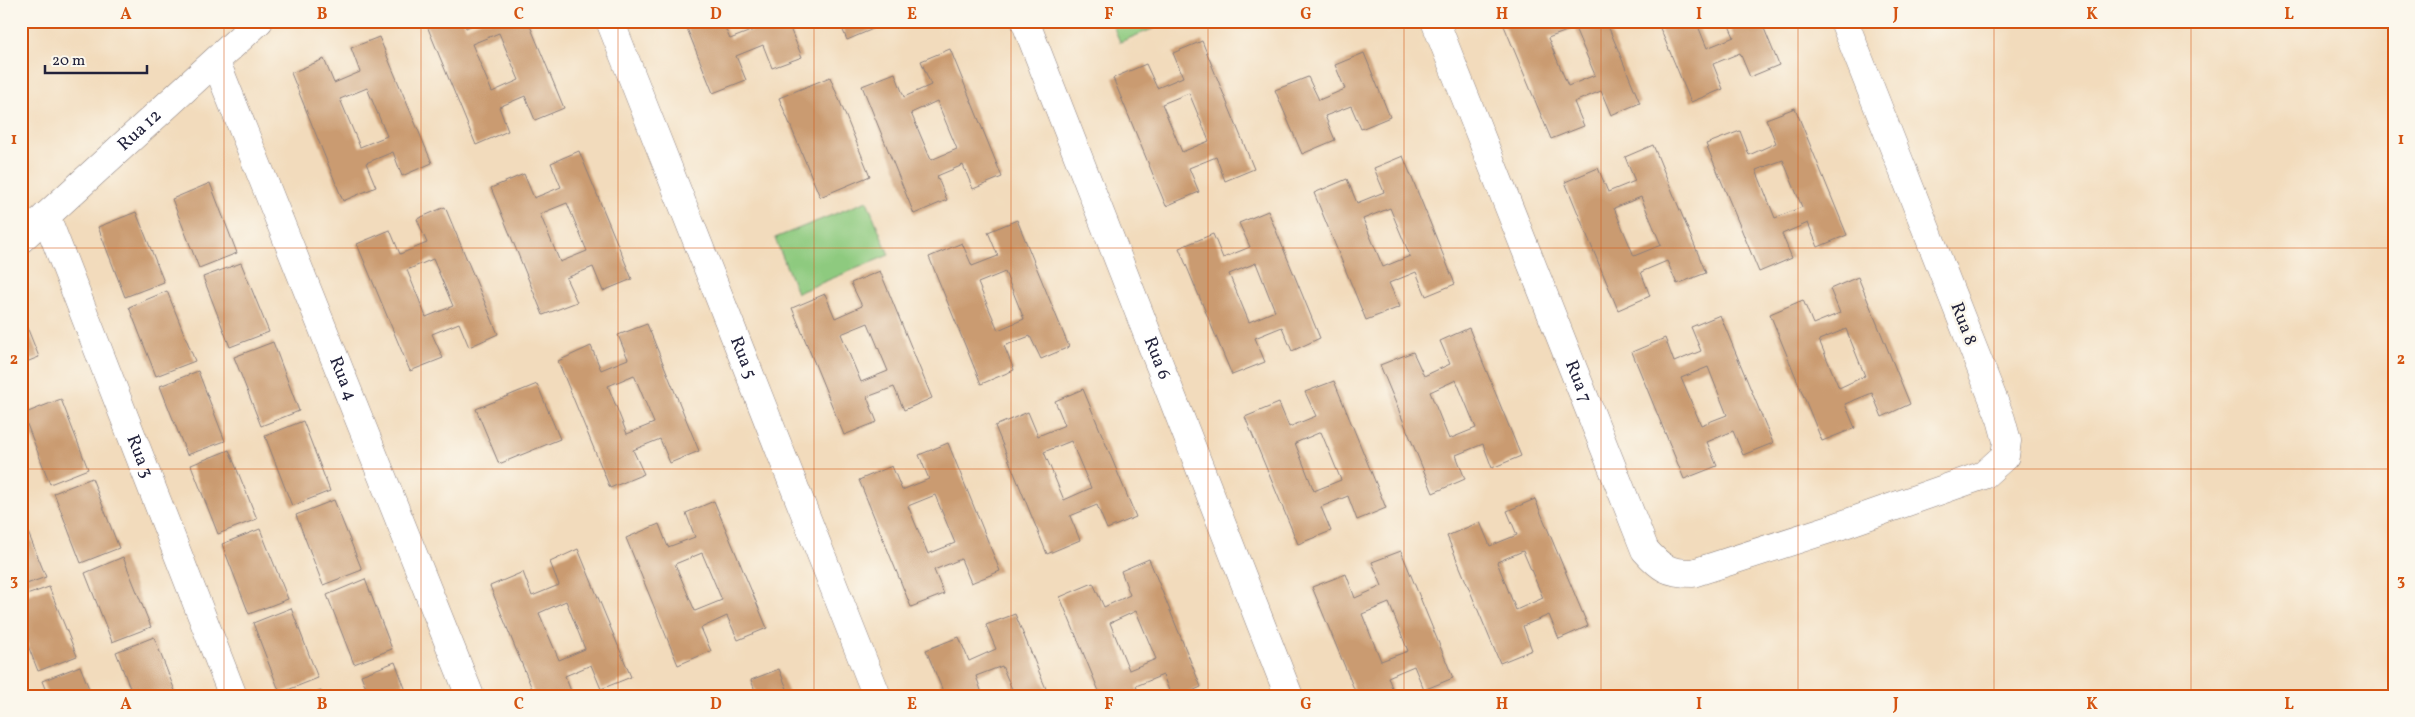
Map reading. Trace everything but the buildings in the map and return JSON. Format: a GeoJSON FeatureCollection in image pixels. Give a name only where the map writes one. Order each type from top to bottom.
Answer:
{"type":"FeatureCollection","features":[{"type":"Feature","properties":{"kind":"street","name":"Rua 12"},"geometry":{"type":"LineString","coordinates":[[21,239],[259,21]]}},
{"type":"Feature","properties":{"kind":"street","name":"Rua 5"},"geometry":{"type":"LineString","coordinates":[[610,21],[877,696]]}},
{"type":"Feature","properties":{"kind":"street","name":"Rua 6"},"geometry":{"type":"LineString","coordinates":[[1025,21],[1289,696]]}},
{"type":"Feature","properties":{"kind":"street","name":"Rua 7"},"geometry":{"type":"LineString","coordinates":[[1435,21],[1645,550],[1659,566],[1676,573],[1693,573],[1836,528]]}},
{"type":"Feature","properties":{"kind":"street","name":"Rua 8"},"geometry":{"type":"LineString","coordinates":[[1836,528],[1984,474],[2005,456],[2007,441],[2001,420],[1844,21]]}},
{"type":"Feature","properties":{"kind":"street","name":"Rua 4"},"geometry":{"type":"LineString","coordinates":[[216,62],[470,696]]}},
{"type":"Feature","properties":{"kind":"street","name":"Rua 3"},"geometry":{"type":"LineString","coordinates":[[46,216],[233,696]]}},
{"type":"Feature","properties":{"kind":"green space"},"geometry":{"type":"Polygon","coordinates":[[[1111,21],[1172,21],[1120,42],[1111,21]]]}},
{"type":"Feature","properties":{"kind":"green space"},"geometry":{"type":"Polygon","coordinates":[[[867,201],[889,255],[797,293],[775,238],[867,201]]]}}]}
